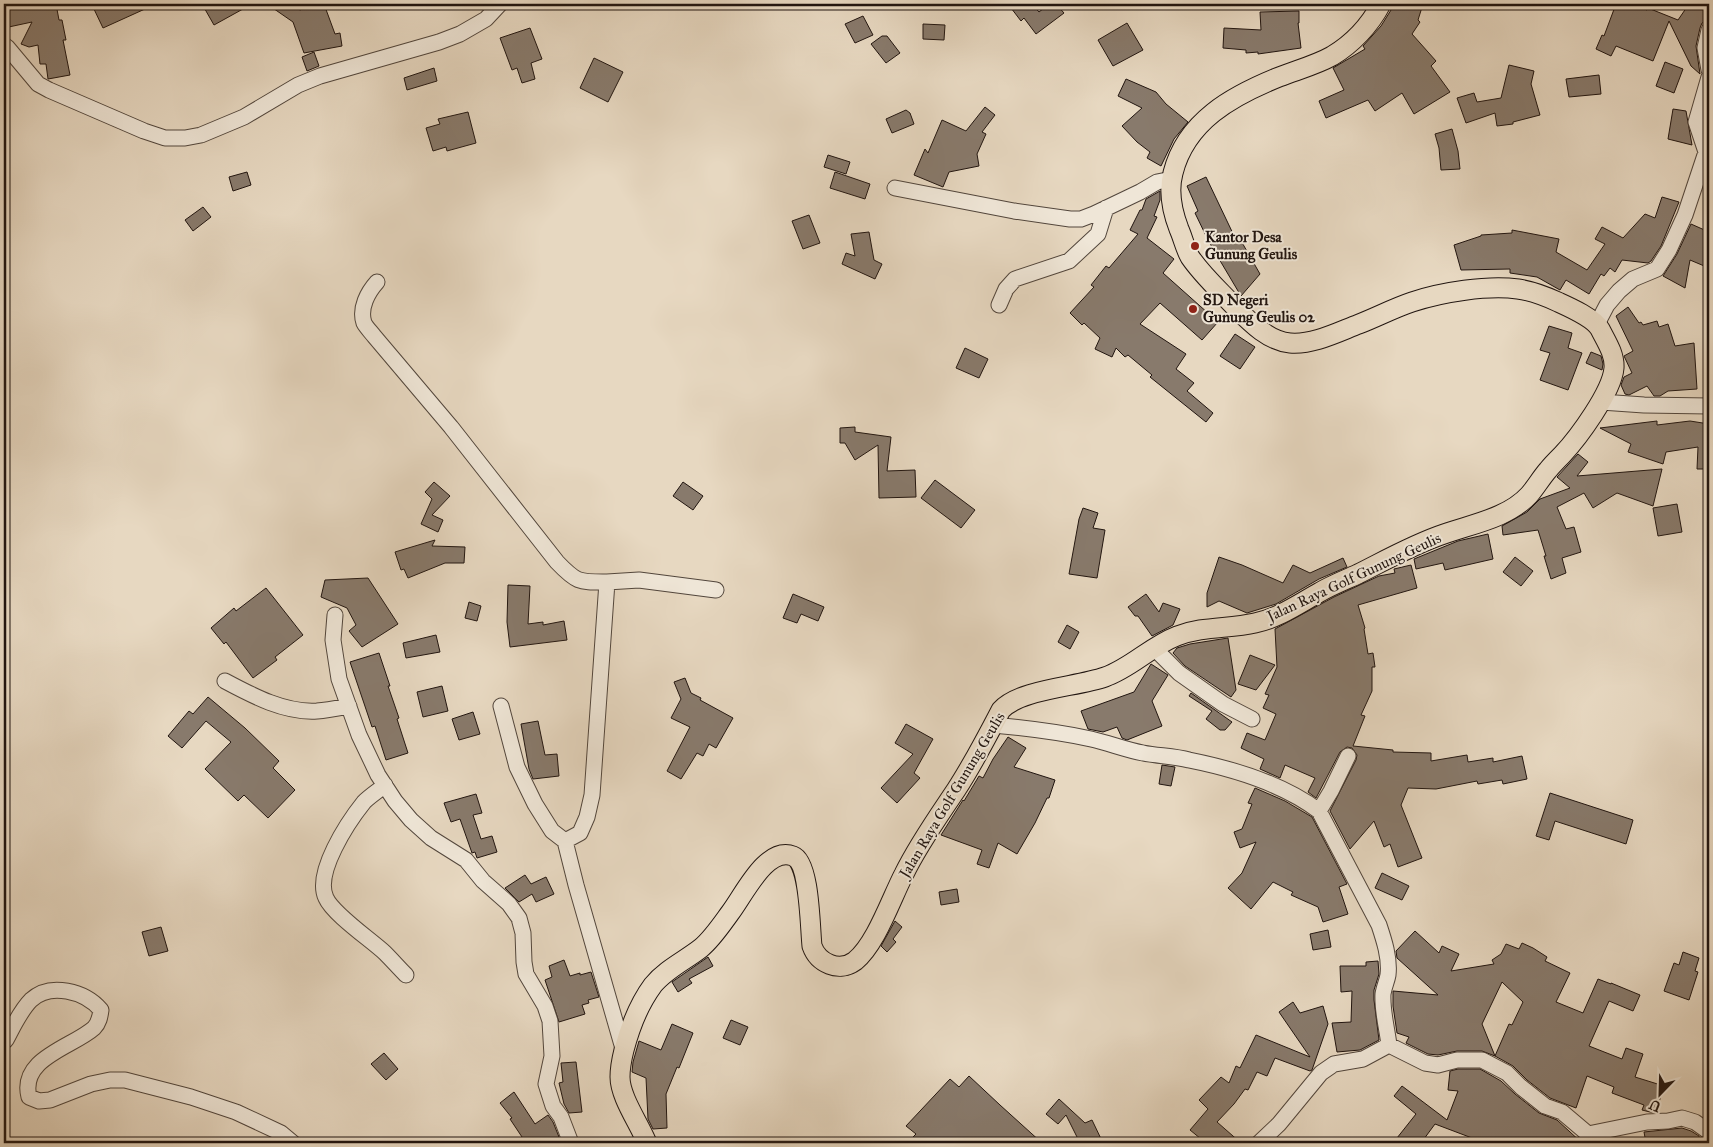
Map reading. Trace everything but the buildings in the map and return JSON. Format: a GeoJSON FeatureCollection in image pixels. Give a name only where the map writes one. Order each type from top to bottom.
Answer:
{"type":"FeatureCollection","features":[{"type":"Feature","properties":{"kind":"main road"},"geometry":{"type":"LineString","coordinates":[[1380,4],[1368,24],[1343,48],[1320,62],[1278,77],[1240,96],[1208,117],[1194,130],[1185,143],[1178,160],[1172,179],[1171,194],[1174,215],[1190,257],[1208,279],[1252,324],[1278,340],[1288,343],[1316,340],[1413,302],[1455,292],[1487,289],[1519,289],[1538,293],[1568,306],[1597,324]]}},
{"type":"Feature","properties":{"kind":"main road","name":"Jalan Raya Golf Gunung Geulis"},"geometry":{"type":"LineString","coordinates":[[647,1143],[622,1089],[620,1077],[624,1052],[633,1020],[654,984],[666,972],[702,946],[729,915],[758,872],[772,858],[779,855],[793,856],[798,859],[802,867],[808,892],[812,946],[815,954],[826,963],[840,966],[849,965],[857,959],[877,929],[904,874],[1001,710],[1012,702],[1036,694],[1104,677],[1126,667],[1168,639],[1190,631],[1256,623],[1300,604],[1401,552],[1442,534],[1497,515],[1522,502],[1549,468],[1563,454],[1601,402],[1612,377],[1614,368],[1613,358],[1597,324]]}},
{"type":"Feature","properties":{"kind":"street"},"geometry":{"type":"LineString","coordinates":[[7,48],[38,84],[48,90],[144,131],[165,138],[185,138],[201,135],[244,117],[298,85],[320,76],[439,42],[460,34],[486,19],[500,4]]}},
{"type":"Feature","properties":{"kind":"street"},"geometry":{"type":"LineString","coordinates":[[1709,30],[1705,48],[1709,70]]}},
{"type":"Feature","properties":{"kind":"street"},"geometry":{"type":"LineString","coordinates":[[1597,324],[1619,291],[1633,279],[1657,269],[1669,250],[1685,215],[1706,152],[1696,122],[1709,77]]}},
{"type":"Feature","properties":{"kind":"street"},"geometry":{"type":"LineString","coordinates":[[895,188],[1070,219],[1081,219],[1140,192],[1157,182],[1172,179]]}},
{"type":"Feature","properties":{"kind":"street"},"geometry":{"type":"LineString","coordinates":[[999,305],[1006,289],[1015,280],[1069,261],[1098,234],[1106,208]]}},
{"type":"Feature","properties":{"kind":"street"},"geometry":{"type":"LineString","coordinates":[[377,282],[368,292],[363,309],[364,323],[451,427],[557,562],[571,577],[581,582],[639,580],[716,590]]}},
{"type":"Feature","properties":{"kind":"street"},"geometry":{"type":"LineString","coordinates":[[1601,402],[1709,406]]}},
{"type":"Feature","properties":{"kind":"street"},"geometry":{"type":"LineString","coordinates":[[565,841],[580,833],[588,817],[592,795],[607,582]]}},
{"type":"Feature","properties":{"kind":"street"},"geometry":{"type":"LineString","coordinates":[[335,615],[333,640],[339,679],[359,735],[385,785],[395,801],[412,820],[431,838],[466,860],[483,881],[509,904],[519,918],[523,933],[526,974],[545,1006],[550,1021],[552,1056],[546,1084],[553,1106],[561,1116],[571,1143]]}},
{"type":"Feature","properties":{"kind":"street"},"geometry":{"type":"LineString","coordinates":[[1154,648],[1179,674],[1223,704],[1252,719]]}},
{"type":"Feature","properties":{"kind":"street"},"geometry":{"type":"LineString","coordinates":[[225,682],[255,697],[283,707],[316,711],[349,706]]}},
{"type":"Feature","properties":{"kind":"street"},"geometry":{"type":"LineString","coordinates":[[502,706],[517,767],[535,804],[552,830],[565,841],[624,1052]]}},
{"type":"Feature","properties":{"kind":"street"},"geometry":{"type":"LineString","coordinates":[[993,725],[1090,739],[1142,753],[1188,759],[1236,772],[1282,788],[1304,799],[1320,810],[1379,925],[1383,937],[1388,964],[1388,974],[1383,994],[1389,1045]]}},
{"type":"Feature","properties":{"kind":"street"},"geometry":{"type":"LineString","coordinates":[[1320,810],[1348,756]]}},
{"type":"Feature","properties":{"kind":"street"},"geometry":{"type":"LineString","coordinates":[[385,785],[365,801],[349,823],[324,875],[323,888],[326,900],[338,913],[406,975]]}},
{"type":"Feature","properties":{"kind":"street"},"geometry":{"type":"LineString","coordinates":[[6,1040],[27,1004],[40,994],[64,991],[89,998],[101,1010],[100,1020],[94,1027],[40,1062],[29,1081],[27,1089],[29,1097],[39,1101],[50,1100],[91,1084],[110,1080],[125,1080],[191,1097],[236,1112],[281,1133],[293,1143]]}},
{"type":"Feature","properties":{"kind":"street"},"geometry":{"type":"LineString","coordinates":[[1389,1045],[1425,1064],[1438,1065],[1457,1060],[1482,1060],[1507,1073],[1545,1106],[1562,1112],[1588,1134],[1647,1122],[1682,1118],[1695,1122],[1709,1132]]}},
{"type":"Feature","properties":{"kind":"street"},"geometry":{"type":"LineString","coordinates":[[1259,1143],[1279,1124],[1321,1073],[1334,1064],[1363,1059],[1389,1045]]}},
{"type":"Feature","properties":{"kind":"place","name":"Kantor Desa Gunung Geulis"},"geometry":{"type":"Point","coordinates":[1195,246]}},
{"type":"Feature","properties":{"kind":"place","name":"SD Negeri Gunung Geulis 02"},"geometry":{"type":"Point","coordinates":[1193,309]}}]}
